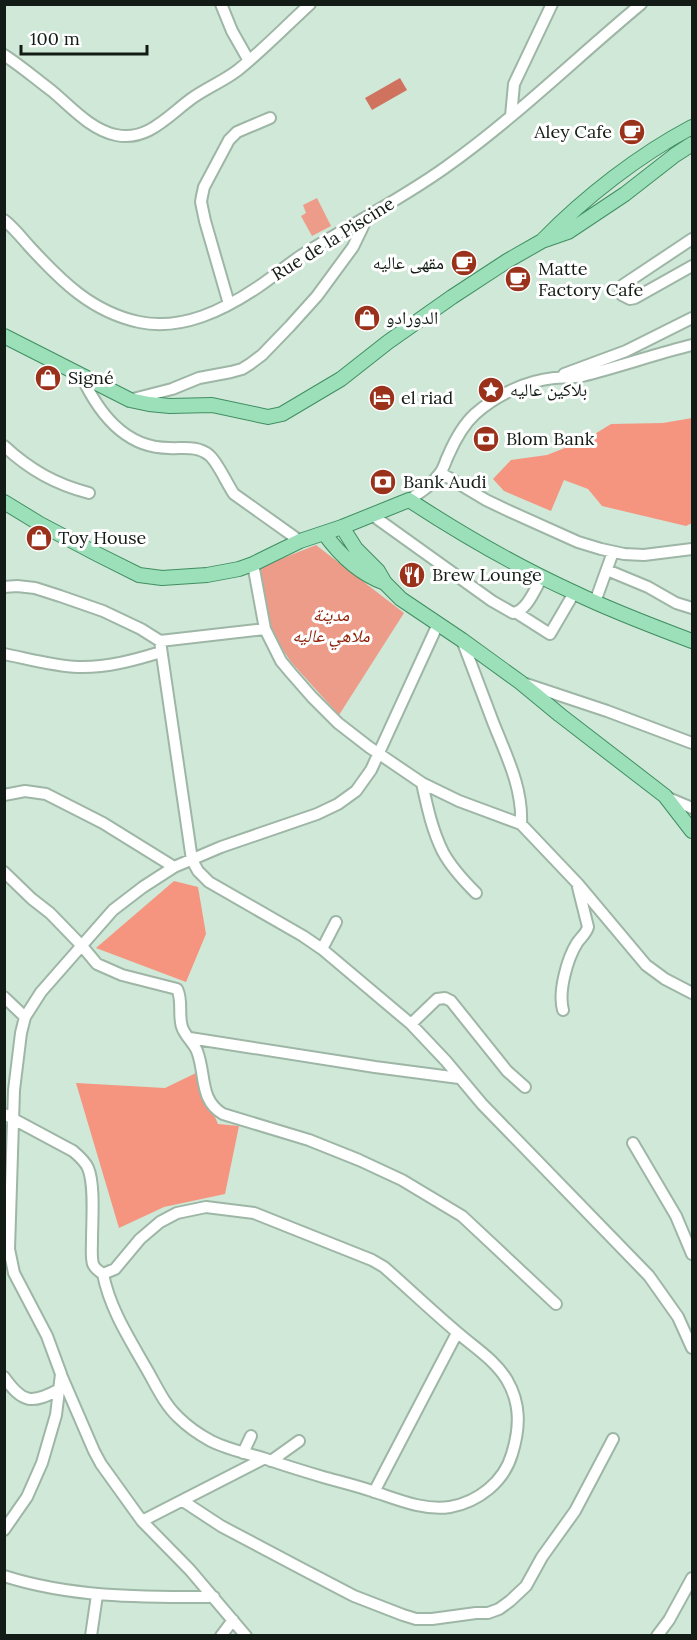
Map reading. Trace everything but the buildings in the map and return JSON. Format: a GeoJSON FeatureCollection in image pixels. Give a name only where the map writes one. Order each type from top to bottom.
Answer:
{"type":"FeatureCollection","features":[{"type":"Feature","properties":{"kind":"main road"},"geometry":{"type":"LineString","coordinates":[[4,336],[130,400],[170,406],[212,405],[268,417],[282,414],[341,379],[388,342],[452,297],[542,241],[572,212],[638,159],[693,127]]}},
{"type":"Feature","properties":{"kind":"main road"},"geometry":{"type":"LineString","coordinates":[[542,241],[568,232],[693,144]]}},
{"type":"Feature","properties":{"kind":"main road"},"geometry":{"type":"LineString","coordinates":[[613,179],[625,194]]}},
{"type":"Feature","properties":{"kind":"main road"},"geometry":{"type":"LineString","coordinates":[[4,502],[40,524],[139,575],[162,578],[223,572],[253,564],[300,541],[409,500],[450,527],[574,593],[693,641]]}},
{"type":"Feature","properties":{"kind":"main road"},"geometry":{"type":"LineString","coordinates":[[342,527],[350,553],[371,578],[385,583],[401,599],[520,682],[665,796],[690,830]]}},
{"type":"Feature","properties":{"kind":"main road"},"geometry":{"type":"LineString","coordinates":[[324,533],[332,545],[350,553]]}},
{"type":"Feature","properties":{"kind":"street"},"geometry":{"type":"LineString","coordinates":[[221,4],[232,32],[249,61]]}},
{"type":"Feature","properties":{"kind":"street"},"geometry":{"type":"LineString","coordinates":[[511,116],[514,84],[552,4]]}},
{"type":"Feature","properties":{"kind":"street","name":"Rue de la Piscine"},"geometry":{"type":"LineString","coordinates":[[4,220],[74,292],[97,306],[141,322],[171,324],[197,318],[230,304],[301,256],[367,218],[446,167],[511,116],[641,4]]}},
{"type":"Feature","properties":{"kind":"street"},"geometry":{"type":"LineString","coordinates":[[4,55],[30,73],[87,121],[115,135],[138,135],[152,130],[193,98],[249,61],[305,6]]}},
{"type":"Feature","properties":{"kind":"street"},"geometry":{"type":"LineString","coordinates":[[230,304],[205,221],[202,196],[204,187],[229,140],[237,132],[270,118]]}},
{"type":"Feature","properties":{"kind":"street"},"geometry":{"type":"LineString","coordinates":[[130,400],[172,389],[199,378],[242,369],[262,355],[317,296],[353,247],[367,218]]}},
{"type":"Feature","properties":{"kind":"street"},"geometry":{"type":"LineString","coordinates":[[693,239],[623,285],[622,295],[630,299],[635,298],[693,266]]}},
{"type":"Feature","properties":{"kind":"street"},"geometry":{"type":"LineString","coordinates":[[409,500],[427,488],[441,472],[457,439],[473,416],[487,404],[519,387],[553,378],[626,351],[693,318]]}},
{"type":"Feature","properties":{"kind":"street"},"geometry":{"type":"LineString","coordinates":[[553,378],[579,377],[693,345]]}},
{"type":"Feature","properties":{"kind":"street"},"geometry":{"type":"LineString","coordinates":[[81,375],[89,392],[121,432],[146,445],[200,449],[211,456],[234,494],[300,541]]}},
{"type":"Feature","properties":{"kind":"street"},"geometry":{"type":"LineString","coordinates":[[4,446],[22,462],[55,481],[89,493]]}},
{"type":"Feature","properties":{"kind":"street"},"geometry":{"type":"LineString","coordinates":[[441,472],[486,500],[578,542],[624,554],[644,555],[693,549]]}},
{"type":"Feature","properties":{"kind":"street"},"geometry":{"type":"LineString","coordinates":[[372,515],[492,601],[550,633],[574,593]]}},
{"type":"Feature","properties":{"kind":"street"},"geometry":{"type":"LineString","coordinates":[[595,602],[613,552]]}},
{"type":"Feature","properties":{"kind":"street"},"geometry":{"type":"LineString","coordinates":[[253,564],[265,629],[281,661],[338,723],[422,783],[459,801],[521,824],[578,884],[646,965],[665,980],[693,993]]}},
{"type":"Feature","properties":{"kind":"street"},"geometry":{"type":"LineString","coordinates":[[607,570],[648,587],[676,603],[693,608]]}},
{"type":"Feature","properties":{"kind":"street"},"geometry":{"type":"LineString","coordinates":[[517,613],[523,609],[542,577]]}},
{"type":"Feature","properties":{"kind":"street"},"geometry":{"type":"LineString","coordinates":[[4,587],[35,588],[103,611],[141,629],[160,647],[192,860],[198,871],[209,882],[322,949],[411,1024],[482,1104],[649,1276],[678,1317],[693,1348]]}},
{"type":"Feature","properties":{"kind":"street"},"geometry":{"type":"LineString","coordinates":[[246,1635],[190,1570],[142,1521],[101,1464],[61,1374],[47,1336],[14,1273],[9,1249],[13,1145],[9,1116],[21,1032],[25,1017],[41,992],[113,910],[136,892],[174,867],[221,847],[317,814],[338,804],[356,791],[379,754],[438,624]]}},
{"type":"Feature","properties":{"kind":"street"},"geometry":{"type":"LineString","coordinates":[[4,654],[57,665],[79,667],[105,665],[138,659],[160,647],[265,629]]}},
{"type":"Feature","properties":{"kind":"street"},"geometry":{"type":"LineString","coordinates":[[462,640],[511,764],[519,796],[521,824]]}},
{"type":"Feature","properties":{"kind":"street"},"geometry":{"type":"LineString","coordinates":[[520,682],[693,743]]}},
{"type":"Feature","properties":{"kind":"street"},"geometry":{"type":"LineString","coordinates":[[422,783],[427,808],[443,851],[476,893]]}},
{"type":"Feature","properties":{"kind":"street"},"geometry":{"type":"LineString","coordinates":[[4,795],[25,791],[46,794],[103,823],[174,867]]}},
{"type":"Feature","properties":{"kind":"street"},"geometry":{"type":"LineString","coordinates":[[665,796],[693,808]]}},
{"type":"Feature","properties":{"kind":"street"},"geometry":{"type":"LineString","coordinates":[[4,872],[50,913],[97,964],[122,975],[177,989],[181,1025],[198,1052],[207,1097],[216,1110],[309,1140],[402,1180],[462,1216],[556,1304]]}},
{"type":"Feature","properties":{"kind":"street"},"geometry":{"type":"LineString","coordinates":[[563,1010],[561,996],[565,976],[578,941],[587,932],[588,927],[578,884]]}},
{"type":"Feature","properties":{"kind":"street"},"geometry":{"type":"LineString","coordinates":[[322,949],[336,922]]}},
{"type":"Feature","properties":{"kind":"street"},"geometry":{"type":"LineString","coordinates":[[4,998],[25,1017]]}},
{"type":"Feature","properties":{"kind":"street"},"geometry":{"type":"LineString","coordinates":[[411,1024],[437,999],[448,999],[507,1071],[525,1087]]}},
{"type":"Feature","properties":{"kind":"street"},"geometry":{"type":"LineString","coordinates":[[190,1038],[459,1078]]}},
{"type":"Feature","properties":{"kind":"street"},"geometry":{"type":"LineString","coordinates":[[9,1116],[73,1151],[87,1165],[91,1182],[92,1257],[96,1269],[103,1274],[107,1294],[118,1318],[168,1407],[179,1419],[210,1440],[243,1453],[405,1503],[427,1507],[462,1504],[487,1491],[499,1479],[510,1462],[516,1442],[518,1410],[516,1399],[506,1378],[495,1364],[384,1267],[372,1260],[255,1213],[206,1207],[177,1214],[160,1222],[129,1251],[115,1269],[103,1274]]}},
{"type":"Feature","properties":{"kind":"street"},"geometry":{"type":"LineString","coordinates":[[633,1143],[676,1216],[693,1254]]}},
{"type":"Feature","properties":{"kind":"street"},"geometry":{"type":"LineString","coordinates":[[374,1492],[457,1333]]}},
{"type":"Feature","properties":{"kind":"street"},"geometry":{"type":"LineString","coordinates":[[4,1530],[27,1497],[42,1463],[56,1414],[61,1374]]}},
{"type":"Feature","properties":{"kind":"street"},"geometry":{"type":"LineString","coordinates":[[4,1377],[12,1388],[28,1399],[44,1398],[60,1389]]}},
{"type":"Feature","properties":{"kind":"street"},"geometry":{"type":"LineString","coordinates":[[243,1453],[251,1436]]}},
{"type":"Feature","properties":{"kind":"street"},"geometry":{"type":"LineString","coordinates":[[183,1501],[221,1526],[354,1596],[403,1615],[416,1619],[432,1619],[488,1613],[499,1609],[526,1586],[542,1557],[575,1511],[613,1439]]}},
{"type":"Feature","properties":{"kind":"street"},"geometry":{"type":"LineString","coordinates":[[142,1521],[267,1460],[299,1441]]}},
{"type":"Feature","properties":{"kind":"street"},"geometry":{"type":"LineString","coordinates":[[4,1576],[32,1585],[97,1595],[214,1597]]}},
{"type":"Feature","properties":{"kind":"street"},"geometry":{"type":"LineString","coordinates":[[657,1635],[669,1620],[693,1578]]}},
{"type":"Feature","properties":{"kind":"street"},"geometry":{"type":"LineString","coordinates":[[91,1635],[97,1595]]}},
{"type":"Feature","properties":{"kind":"street"},"geometry":{"type":"LineString","coordinates":[[221,1635],[233,1620]]}},
{"type":"Feature","properties":{"kind":"green space"},"geometry":{"type":"Polygon","coordinates":[[[317,198],[331,226],[312,236],[301,216],[306,213],[303,205],[317,198]]]}},
{"type":"Feature","properties":{"kind":"green space","name":"مدينة ملاهي عاليه"},"geometry":{"type":"Polygon","coordinates":[[[316,545],[404,613],[339,715],[291,662],[271,632],[258,568],[316,545]]]}},
{"type":"Feature","properties":{"kind":"shaded area"},"geometry":{"type":"Polygon","coordinates":[[[400,78],[407,90],[372,110],[365,98],[400,78]]]}},
{"type":"Feature","properties":{"kind":"shaded area"},"geometry":{"type":"Polygon","coordinates":[[[692,418],[692,523],[686,526],[602,506],[588,489],[564,480],[551,511],[504,491],[493,479],[511,460],[547,455],[585,440],[611,424],[663,423],[692,418]]]}},
{"type":"Feature","properties":{"kind":"shaded area"},"geometry":{"type":"Polygon","coordinates":[[[174,881],[198,887],[206,934],[186,982],[96,948],[174,881]]]}},
{"type":"Feature","properties":{"kind":"shaded area"},"geometry":{"type":"Polygon","coordinates":[[[196,1073],[218,1124],[239,1126],[225,1194],[164,1207],[119,1228],[76,1083],[165,1088],[196,1073]]]}},
{"type":"Feature","properties":{"kind":"place","name":"Aley Cafe"},"geometry":{"type":"Point","coordinates":[632,132]}},
{"type":"Feature","properties":{"kind":"place","name":"مقهى عاليه"},"geometry":{"type":"Point","coordinates":[464,263]}},
{"type":"Feature","properties":{"kind":"place","name":"Matte Factory Cafe"},"geometry":{"type":"Point","coordinates":[518,279]}},
{"type":"Feature","properties":{"kind":"place","name":"الدورادو"},"geometry":{"type":"Point","coordinates":[367,318]}},
{"type":"Feature","properties":{"kind":"place","name":"Signé"},"geometry":{"type":"Point","coordinates":[48,378]}},
{"type":"Feature","properties":{"kind":"place","name":"بلاكين عاليه"},"geometry":{"type":"Point","coordinates":[491,390]}},
{"type":"Feature","properties":{"kind":"place","name":"el riad"},"geometry":{"type":"Point","coordinates":[382,398]}},
{"type":"Feature","properties":{"kind":"place","name":"Blom Bank"},"geometry":{"type":"Point","coordinates":[486,439]}},
{"type":"Feature","properties":{"kind":"place","name":"Bank Audi"},"geometry":{"type":"Point","coordinates":[383,482]}},
{"type":"Feature","properties":{"kind":"place","name":"Toy House"},"geometry":{"type":"Point","coordinates":[39,538]}},
{"type":"Feature","properties":{"kind":"place","name":"Brew Lounge"},"geometry":{"type":"Point","coordinates":[412,575]}}]}
